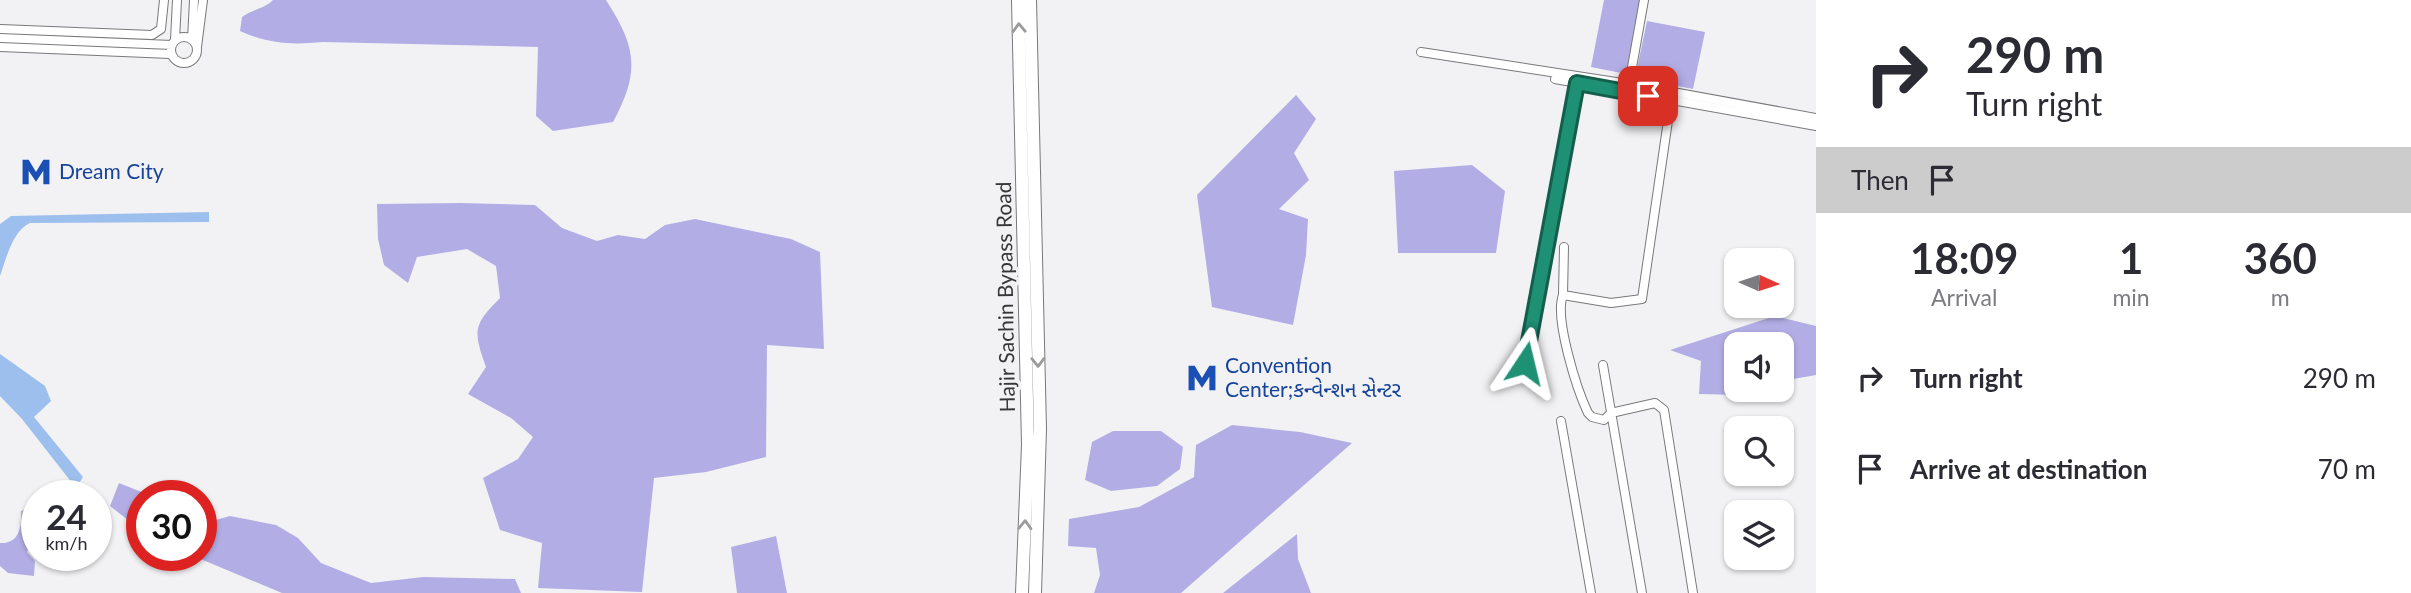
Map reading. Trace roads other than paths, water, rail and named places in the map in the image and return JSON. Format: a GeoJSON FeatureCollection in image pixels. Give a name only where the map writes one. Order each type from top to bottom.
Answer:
{"type":"FeatureCollection","features":[{"type":"Feature","properties":{"kind":"highway","name":"Hajir Sachin Bypass Road"},"geometry":{"type":"LineString","coordinates":[[1018,0],[1028,445],[1022,593]]}},
{"type":"Feature","properties":{"kind":"highway"},"geometry":{"type":"LineString","coordinates":[[1030,0],[1040,429],[1035,593]]}},
{"type":"Feature","properties":{"kind":"street"},"geometry":{"type":"LineString","coordinates":[[0,29],[152,35],[163,26],[164,0]]}},
{"type":"Feature","properties":{"kind":"street"},"geometry":{"type":"LineString","coordinates":[[177,0],[173,46],[178,62],[186,64],[194,60],[194,0]]}},
{"type":"Feature","properties":{"kind":"street"},"geometry":{"type":"LineString","coordinates":[[195,43],[203,0]]}},
{"type":"Feature","properties":{"kind":"street"},"geometry":{"type":"LineString","coordinates":[[1629,84],[1644,0]]}},
{"type":"Feature","properties":{"kind":"street"},"geometry":{"type":"LineString","coordinates":[[0,47],[173,46],[184,37],[195,43]]}},
{"type":"Feature","properties":{"kind":"street"},"geometry":{"type":"LineString","coordinates":[[0,38],[173,46]]}},
{"type":"Feature","properties":{"kind":"street"},"geometry":{"type":"LineString","coordinates":[[1421,52],[1629,84],[1816,118]]}},
{"type":"Feature","properties":{"kind":"street"},"geometry":{"type":"LineString","coordinates":[[1555,79],[1816,126]]}},
{"type":"Feature","properties":{"kind":"street"},"geometry":{"type":"LineString","coordinates":[[1525,363],[1577,83]]}},
{"type":"Feature","properties":{"kind":"street"},"geometry":{"type":"LineString","coordinates":[[1563,295],[1611,303],[1637,302],[1644,295],[1650,227],[1671,100]]}},
{"type":"Feature","properties":{"kind":"street"},"geometry":{"type":"LineString","coordinates":[[1564,247],[1563,295],[1560,308],[1567,347],[1585,407],[1592,417],[1604,420],[1611,413],[1655,403],[1664,410],[1693,593]]}},
{"type":"Feature","properties":{"kind":"street"},"geometry":{"type":"LineString","coordinates":[[1603,365],[1642,593]]}},
{"type":"Feature","properties":{"kind":"street"},"geometry":{"type":"LineString","coordinates":[[1561,421],[1591,593]]}},
{"type":"Feature","properties":{"kind":"water"},"geometry":{"type":"Polygon","coordinates":[[[209,212],[209,222],[30,223],[15,238],[0,276],[0,224],[11,216],[209,212]]]}},
{"type":"Feature","properties":{"kind":"water"},"geometry":{"type":"Polygon","coordinates":[[[0,354],[45,386],[51,401],[34,417],[83,477],[81,480],[70,480],[22,419],[0,396],[0,354]]]}},
{"type":"Feature","properties":{"kind":"place","name":"Dream City"},"geometry":{"type":"Point","coordinates":[36,172]}},
{"type":"Feature","properties":{"kind":"place","name":"Convention Center;કન્વેન્શન સેન્ટર"},"geometry":{"type":"Point","coordinates":[1202,378]}}]}
